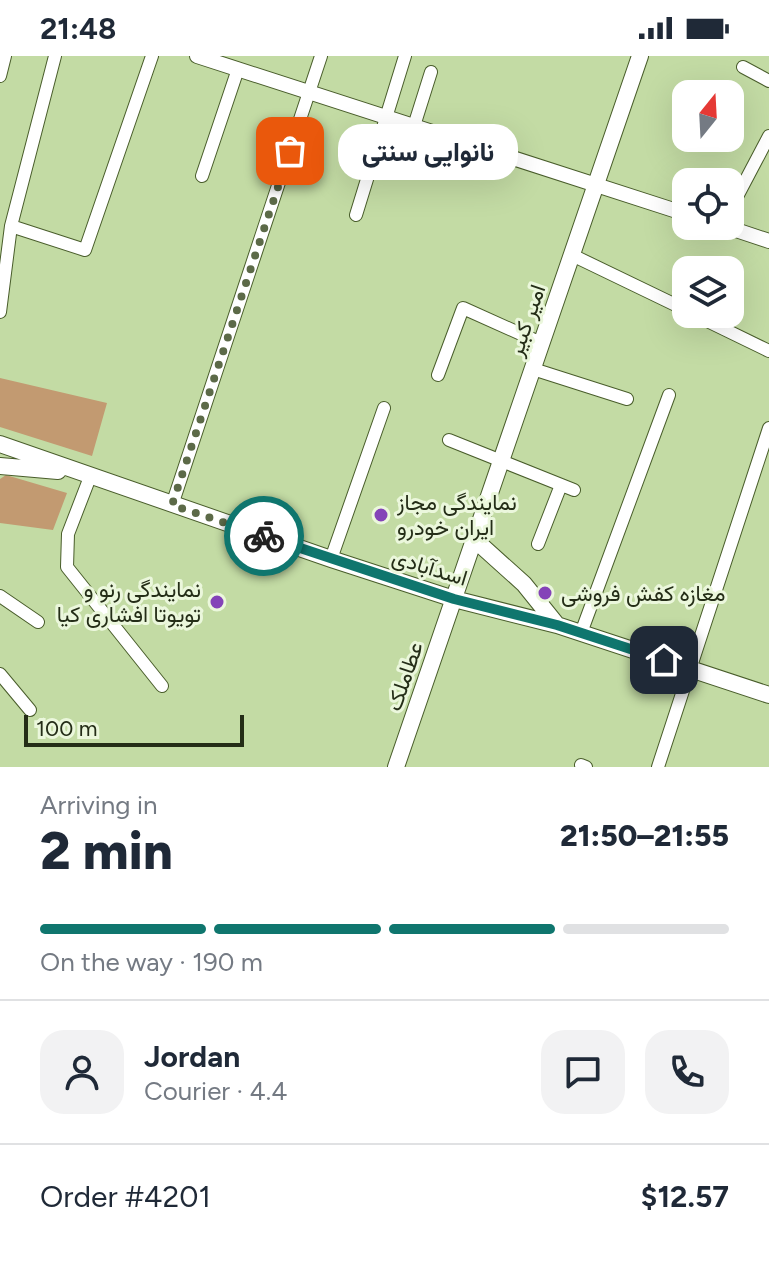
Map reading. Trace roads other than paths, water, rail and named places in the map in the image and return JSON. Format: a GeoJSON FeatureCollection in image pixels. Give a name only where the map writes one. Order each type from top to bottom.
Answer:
{"type":"FeatureCollection","features":[{"type":"Feature","properties":{"kind":"main road","name":"امیر کبیر"},"geometry":{"type":"LineString","coordinates":[[454,599],[640,56]]}},
{"type":"Feature","properties":{"kind":"main road","name":"اسدآبادی"},"geometry":{"type":"LineString","coordinates":[[0,444],[331,559],[454,599],[557,625],[769,695]]}},
{"type":"Feature","properties":{"kind":"main road","name":"اسدآبادی"},"geometry":{"type":"LineString","coordinates":[[0,466],[85,475]]}},
{"type":"Feature","properties":{"kind":"main road"},"geometry":{"type":"LineString","coordinates":[[474,539],[524,584],[557,625]]}},
{"type":"Feature","properties":{"kind":"main road","name":"عطاملک"},"geometry":{"type":"LineString","coordinates":[[396,767],[454,599]]}},
{"type":"Feature","properties":{"kind":"street"},"geometry":{"type":"LineString","coordinates":[[0,312],[11,226],[55,56]]}},
{"type":"Feature","properties":{"kind":"street"},"geometry":{"type":"LineString","coordinates":[[11,226],[85,250],[152,56]]}},
{"type":"Feature","properties":{"kind":"street"},"geometry":{"type":"LineString","coordinates":[[197,56],[672,210]]}},
{"type":"Feature","properties":{"kind":"street"},"geometry":{"type":"LineString","coordinates":[[172,505],[321,56]]}},
{"type":"Feature","properties":{"kind":"street"},"geometry":{"type":"LineString","coordinates":[[356,215],[405,56]]}},
{"type":"Feature","properties":{"kind":"street"},"geometry":{"type":"LineString","coordinates":[[743,67],[769,81]]}},
{"type":"Feature","properties":{"kind":"street"},"geometry":{"type":"LineString","coordinates":[[202,176],[238,69]]}},
{"type":"Feature","properties":{"kind":"street"},"geometry":{"type":"LineString","coordinates":[[414,126],[431,72]]}},
{"type":"Feature","properties":{"kind":"street"},"geometry":{"type":"LineString","coordinates":[[744,183],[769,136]]}},
{"type":"Feature","properties":{"kind":"street"},"geometry":{"type":"LineString","coordinates":[[744,233],[769,241]]}},
{"type":"Feature","properties":{"kind":"street"},"geometry":{"type":"LineString","coordinates":[[572,255],[672,303]]}},
{"type":"Feature","properties":{"kind":"street"},"geometry":{"type":"LineString","coordinates":[[438,375],[463,308],[541,343]]}},
{"type":"Feature","properties":{"kind":"street"},"geometry":{"type":"LineString","coordinates":[[722,328],[769,351]]}},
{"type":"Feature","properties":{"kind":"street"},"geometry":{"type":"LineString","coordinates":[[533,369],[627,399]]}},
{"type":"Feature","properties":{"kind":"street"},"geometry":{"type":"LineString","coordinates":[[581,633],[669,395]]}},
{"type":"Feature","properties":{"kind":"street"},"geometry":{"type":"LineString","coordinates":[[331,559],[384,408]]}},
{"type":"Feature","properties":{"kind":"street"},"geometry":{"type":"LineString","coordinates":[[658,767],[765,456],[769,428]]}},
{"type":"Feature","properties":{"kind":"street"},"geometry":{"type":"LineString","coordinates":[[449,440],[574,490]]}},
{"type":"Feature","properties":{"kind":"street"},"geometry":{"type":"LineString","coordinates":[[85,475],[68,534],[67,567],[162,686]]}},
{"type":"Feature","properties":{"kind":"street"},"geometry":{"type":"LineString","coordinates":[[538,544],[561,485]]}},
{"type":"Feature","properties":{"kind":"street"},"geometry":{"type":"LineString","coordinates":[[0,596],[38,622]]}},
{"type":"Feature","properties":{"kind":"street"},"geometry":{"type":"LineString","coordinates":[[0,674],[30,710]]}},
{"type":"Feature","properties":{"kind":"place","name":"نانوایی سنتی"},"geometry":{"type":"Point","coordinates":[290,151]}},
{"type":"Feature","properties":{"kind":"place","name":"نمایندگی مجاز ایران خودرو"},"geometry":{"type":"Point","coordinates":[381,515]}},
{"type":"Feature","properties":{"kind":"place","name":"مغازه کفش فروشی"},"geometry":{"type":"Point","coordinates":[545,593]}},
{"type":"Feature","properties":{"kind":"place","name":"نمایندگی رنو و تویوتا افشاری کیا"},"geometry":{"type":"Point","coordinates":[217,602]}}]}
